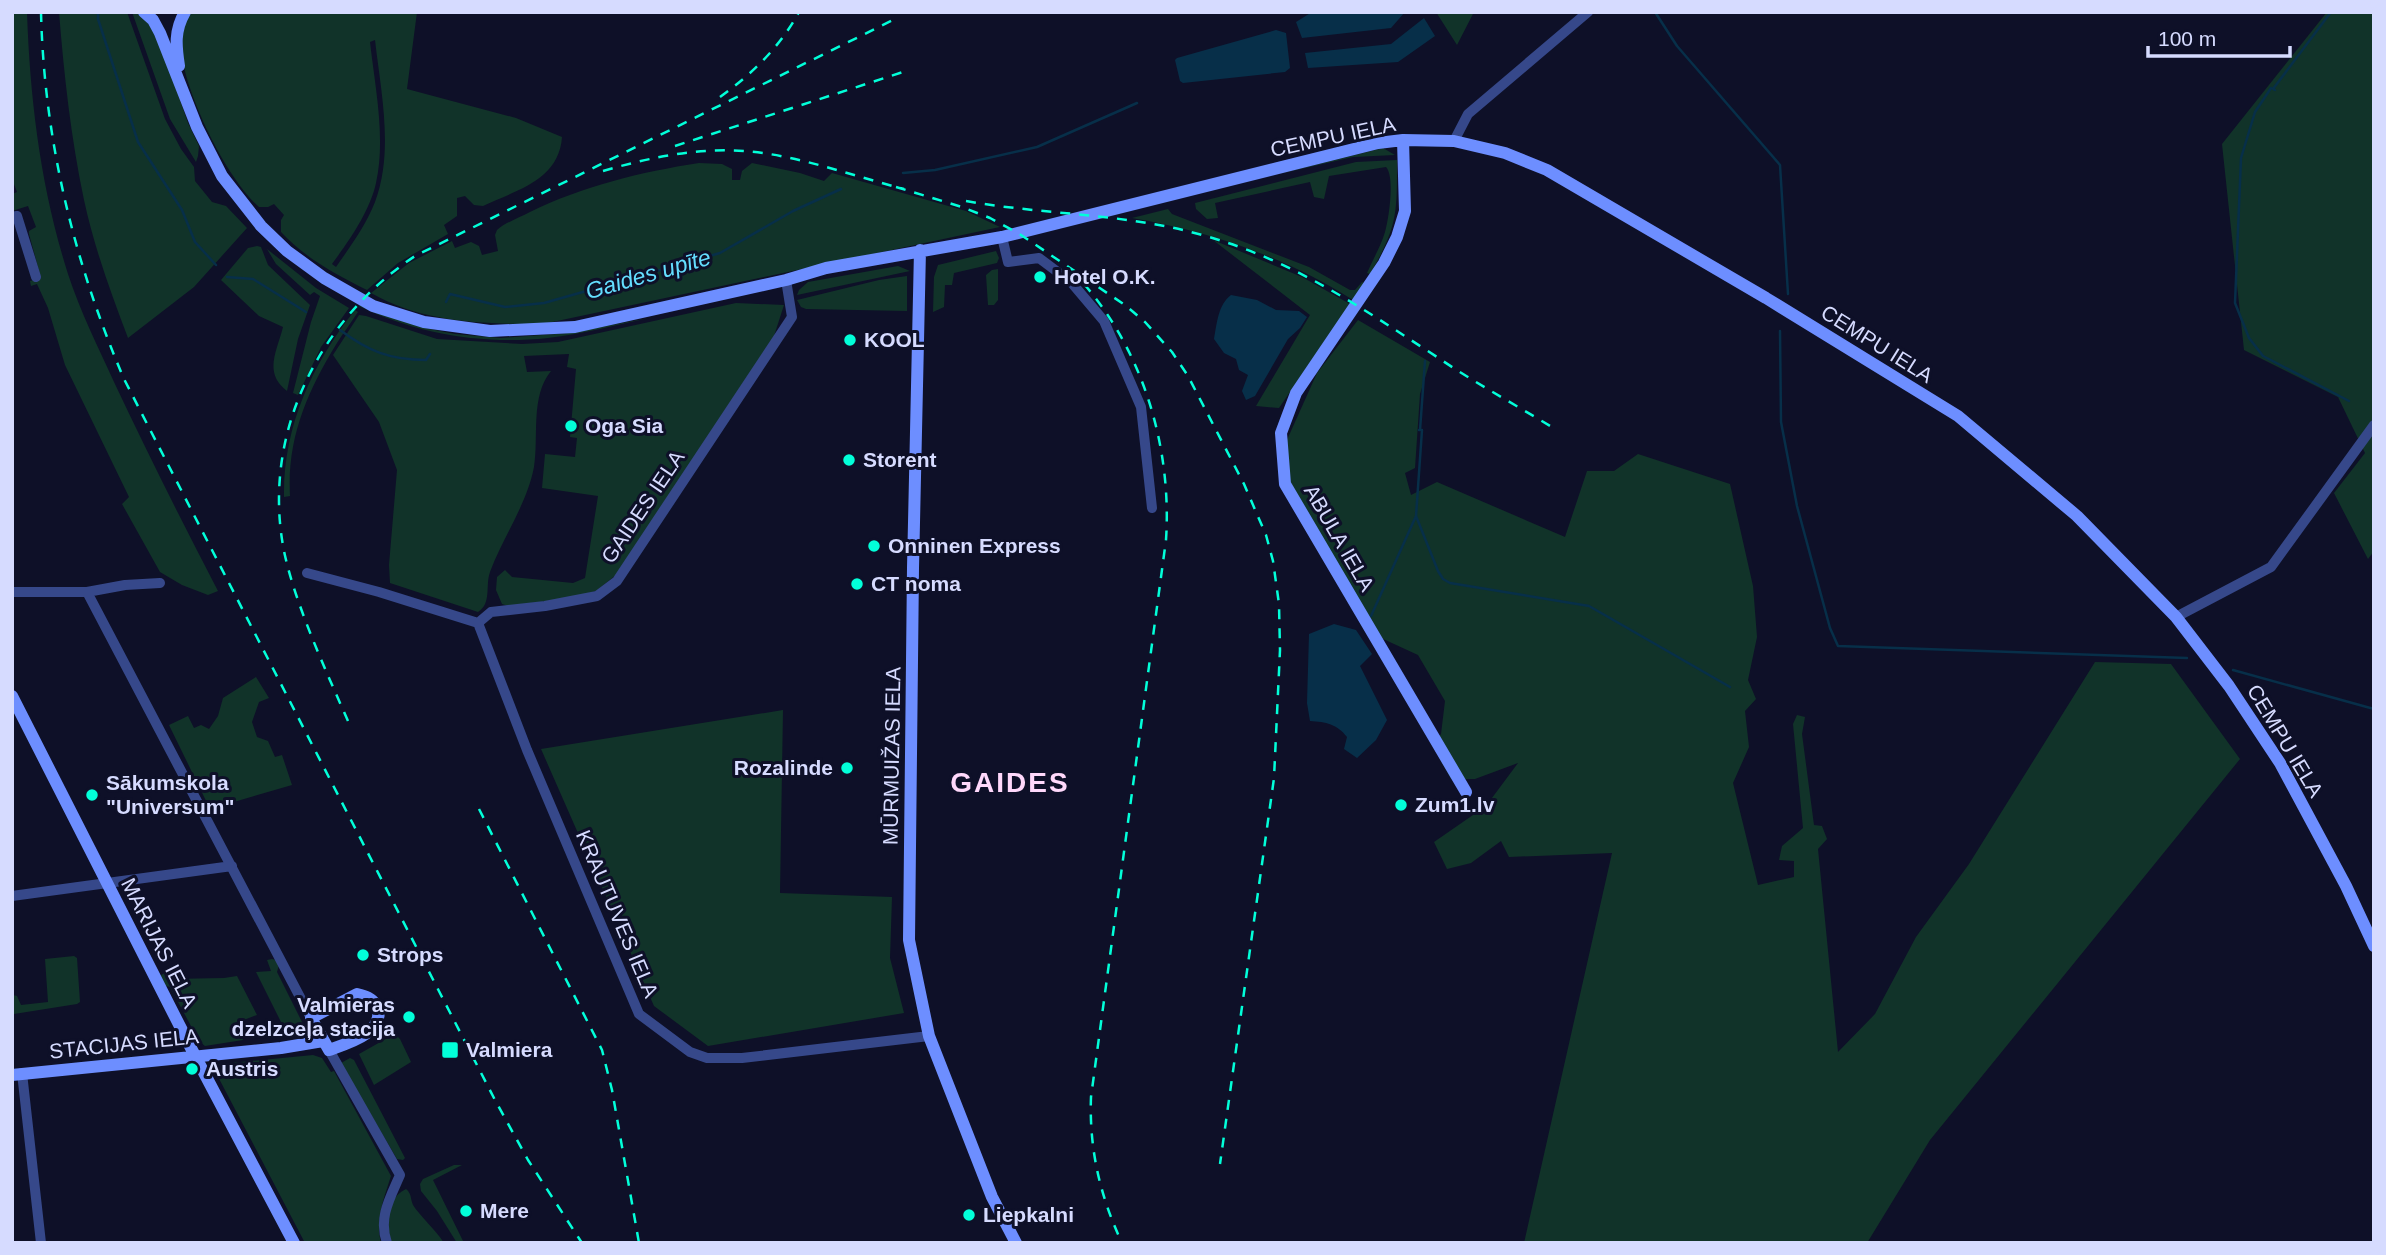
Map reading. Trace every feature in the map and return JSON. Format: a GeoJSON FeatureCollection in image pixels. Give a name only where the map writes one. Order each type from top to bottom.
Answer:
{"type":"FeatureCollection","features":[{"type":"Feature","properties":{"kind":"main road","name":"CEMPU IELA"},"geometry":{"type":"LineString","coordinates":[[148,16],[164,22],[174,20],[184,13]]}},
{"type":"Feature","properties":{"kind":"main road","name":"CEMPU IELA"},"geometry":{"type":"LineString","coordinates":[[180,81],[176,38],[184,13]]}},
{"type":"Feature","properties":{"kind":"main road","name":"CEMPU IELA"},"geometry":{"type":"LineString","coordinates":[[148,16],[180,81],[197,127],[222,176],[261,226],[287,251],[324,278],[373,306],[424,322],[490,331],[575,327],[786,280],[826,268],[1002,237],[1351,149],[1403,140],[1454,141],[1505,153],[1547,170],[1766,298],[1958,416],[2077,516],[2176,617],[2229,686],[2280,763],[2346,886],[2374,946]]}},
{"type":"Feature","properties":{"kind":"main road","name":"ABULA IELA"},"geometry":{"type":"LineString","coordinates":[[1403,140],[1405,211],[1397,237],[1384,264],[1296,393],[1280,433],[1285,484],[1466,792]]}},
{"type":"Feature","properties":{"kind":"main road","name":"MŪRMUIŽAS IELA"},"geometry":{"type":"LineString","coordinates":[[920,250],[909,940],[929,1036],[992,1197],[1016,1243]]}},
{"type":"Feature","properties":{"kind":"main road","name":"MARIJAS IELA"},"geometry":{"type":"LineString","coordinates":[[12,695],[294,1243]]}},
{"type":"Feature","properties":{"kind":"main road","name":"STACIJAS IELA"},"geometry":{"type":"LineString","coordinates":[[17,1074],[326,1046],[367,1034],[376,1021],[377,1007],[368,997],[357,994],[311,1018]]}},
{"type":"Feature","properties":{"kind":"main road"},"geometry":{"type":"LineString","coordinates":[[311,1018],[326,1046]]}},
{"type":"Feature","properties":{"kind":"street"},"geometry":{"type":"LineString","coordinates":[[1454,141],[1468,114],[1588,12]]}},
{"type":"Feature","properties":{"kind":"street"},"geometry":{"type":"LineString","coordinates":[[12,217],[16,216],[36,276]]}},
{"type":"Feature","properties":{"kind":"street"},"geometry":{"type":"LineString","coordinates":[[1002,237],[1008,262],[1039,258],[1072,282],[1104,321],[1141,407],[1152,508]]}},
{"type":"Feature","properties":{"kind":"street","name":"GAIDES IELA"},"geometry":{"type":"LineString","coordinates":[[478,623],[491,612],[545,606],[597,596],[617,581],[792,317],[786,280]]}},
{"type":"Feature","properties":{"kind":"street"},"geometry":{"type":"LineString","coordinates":[[2176,617],[2271,567],[2374,425]]}},
{"type":"Feature","properties":{"kind":"street"},"geometry":{"type":"LineString","coordinates":[[307,573],[478,623]]}},
{"type":"Feature","properties":{"kind":"street"},"geometry":{"type":"LineString","coordinates":[[12,592],[87,592],[125,585],[160,583]]}},
{"type":"Feature","properties":{"kind":"street"},"geometry":{"type":"LineString","coordinates":[[87,592],[311,1018]]}},
{"type":"Feature","properties":{"kind":"street","name":"KRAUTUVES IELA"},"geometry":{"type":"LineString","coordinates":[[478,623],[527,751],[639,1014],[690,1052],[707,1058],[742,1058],[929,1036]]}},
{"type":"Feature","properties":{"kind":"street"},"geometry":{"type":"LineString","coordinates":[[12,896],[232,866]]}},
{"type":"Feature","properties":{"kind":"street"},"geometry":{"type":"LineString","coordinates":[[326,1046],[400,1175],[385,1207],[383,1230],[387,1243]]}},
{"type":"Feature","properties":{"kind":"street"},"geometry":{"type":"LineString","coordinates":[[17,1074],[41,1243]]}},
{"type":"Feature","properties":{"kind":"green space"},"geometry":{"type":"Polygon","coordinates":[[[12,12],[27,12],[38,144],[51,210],[68,274],[114,382],[218,591],[208,595],[182,585],[160,572],[122,504],[129,497],[65,365],[48,308],[37,284],[31,286],[30,281],[41,278],[29,234],[29,231],[36,227],[28,206],[12,211],[12,194],[17,192],[12,179],[12,12]]]}},
{"type":"Feature","properties":{"kind":"green space"},"geometry":{"type":"Polygon","coordinates":[[[59,12],[127,12],[165,119],[194,167],[195,181],[212,202],[226,206],[247,228],[194,287],[128,338],[109,287],[84,200],[68,106],[59,12]]]}},
{"type":"Feature","properties":{"kind":"green space"},"geometry":{"type":"Polygon","coordinates":[[[132,12],[138,12],[151,26],[160,43],[188,123],[199,146],[196,162],[170,119],[132,12]]]}},
{"type":"Feature","properties":{"kind":"green space"},"geometry":{"type":"Polygon","coordinates":[[[192,12],[417,12],[407,89],[516,118],[562,137],[559,152],[545,174],[509,195],[483,206],[474,205],[465,196],[457,198],[457,216],[444,225],[448,234],[398,263],[367,290],[300,250],[281,232],[284,215],[274,204],[259,207],[233,175],[208,130],[188,83],[180,38],[183,26],[192,12]],[[375,40],[370,42],[380,130],[379,166],[373,194],[352,236],[332,264],[336,267],[367,219],[381,183],[385,142],[375,40]]]}},
{"type":"Feature","properties":{"kind":"green space"},"geometry":{"type":"Polygon","coordinates":[[[1436,12],[1474,12],[1457,45],[1436,12]]]}},
{"type":"Feature","properties":{"kind":"green space"},"geometry":{"type":"Polygon","coordinates":[[[2327,12],[2374,12],[2374,551],[2368,559],[2334,493],[2365,453],[2338,397],[2244,350],[2222,144],[2327,12]]]}},
{"type":"Feature","properties":{"kind":"green space"},"geometry":{"type":"Polygon","coordinates":[[[1383,148],[1395,155],[1353,157],[1275,175],[1383,148]]]}},
{"type":"Feature","properties":{"kind":"green space"},"geometry":{"type":"Polygon","coordinates":[[[1397,160],[1394,219],[1386,243],[1370,274],[1367,273],[1383,237],[1388,217],[1391,188],[1386,167],[1329,176],[1324,199],[1314,197],[1310,182],[1215,203],[1218,218],[1207,219],[1196,209],[1195,203],[1356,162],[1397,160]]]}},
{"type":"Feature","properties":{"kind":"green space"},"geometry":{"type":"Polygon","coordinates":[[[699,163],[722,164],[732,169],[732,180],[740,180],[742,171],[752,163],[824,181],[832,173],[966,211],[1000,227],[543,324],[454,320],[412,310],[371,293],[409,263],[452,241],[455,248],[471,242],[479,246],[482,255],[498,251],[495,235],[497,230],[508,222],[550,203],[613,181],[699,163]]]}},
{"type":"Feature","properties":{"kind":"green space"},"geometry":{"type":"Polygon","coordinates":[[[1168,209],[1172,214],[1309,267],[1350,290],[1355,290],[1364,283],[1353,300],[1301,271],[1247,248],[1191,231],[1132,218],[1168,209]]]}},
{"type":"Feature","properties":{"kind":"green space"},"geometry":{"type":"Polygon","coordinates":[[[1213,240],[1302,277],[1350,304],[1279,408],[1256,406],[1310,315],[1213,240]]]}},
{"type":"Feature","properties":{"kind":"green space"},"geometry":{"type":"Polygon","coordinates":[[[261,247],[268,265],[310,305],[298,339],[287,391],[275,377],[274,369],[275,353],[283,327],[259,316],[221,280],[248,248],[261,247]]]}},
{"type":"Feature","properties":{"kind":"green space"},"geometry":{"type":"Polygon","coordinates":[[[267,249],[316,288],[349,308],[321,347],[298,395],[293,393],[320,296],[314,292],[310,295],[276,264],[267,249]]]}},
{"type":"Feature","properties":{"kind":"green space"},"geometry":{"type":"Polygon","coordinates":[[[996,251],[999,258],[997,263],[954,273],[952,285],[945,285],[944,307],[933,312],[934,277],[938,265],[996,251]]]}},
{"type":"Feature","properties":{"kind":"green space"},"geometry":{"type":"Polygon","coordinates":[[[898,266],[910,271],[797,295],[808,282],[898,266]]]}},
{"type":"Feature","properties":{"kind":"green space"},"geometry":{"type":"Polygon","coordinates":[[[998,269],[998,300],[994,305],[988,305],[986,275],[998,269]]]}},
{"type":"Feature","properties":{"kind":"green space"},"geometry":{"type":"Polygon","coordinates":[[[907,276],[907,311],[806,309],[801,307],[797,300],[879,280],[907,276]]]}},
{"type":"Feature","properties":{"kind":"green space"},"geometry":{"type":"Polygon","coordinates":[[[736,303],[784,305],[774,336],[616,575],[596,591],[571,598],[508,606],[502,604],[496,590],[497,577],[505,570],[512,577],[573,583],[585,578],[598,496],[542,488],[545,454],[575,457],[577,438],[570,437],[576,369],[567,367],[569,354],[524,356],[527,372],[551,371],[540,393],[531,481],[490,572],[487,599],[482,608],[478,612],[390,583],[389,565],[397,470],[379,422],[333,355],[359,315],[437,339],[522,344],[558,342],[736,303]]]}},
{"type":"Feature","properties":{"kind":"green space"},"geometry":{"type":"Polygon","coordinates":[[[360,304],[425,328],[501,338],[569,333],[649,318],[561,336],[499,340],[451,335],[427,330],[381,316],[359,306],[360,304]]]}},
{"type":"Feature","properties":{"kind":"green space"},"geometry":{"type":"Polygon","coordinates":[[[355,310],[358,312],[326,361],[301,416],[292,455],[290,496],[284,497],[289,446],[303,398],[326,352],[355,310]]]}},
{"type":"Feature","properties":{"kind":"green space"},"geometry":{"type":"Polygon","coordinates":[[[1358,320],[1430,362],[1420,394],[1415,468],[1405,473],[1411,495],[1437,482],[1565,537],[1587,471],[1614,471],[1638,454],[1730,484],[1753,586],[1757,637],[1748,680],[1756,699],[1745,711],[1749,747],[1733,783],[1758,885],[1794,877],[1794,861],[1779,860],[1782,846],[1803,828],[1793,724],[1797,715],[1805,717],[1802,734],[1814,825],[1822,826],[1827,839],[1818,849],[1838,1052],[1875,1014],[1916,937],[1969,864],[2095,662],[2171,664],[2240,759],[1930,1140],[1867,1243],[1524,1243],[1612,853],[1509,857],[1501,841],[1471,863],[1447,869],[1434,842],[1486,806],[1518,763],[1475,779],[1451,779],[1432,745],[1441,734],[1445,701],[1418,655],[1381,638],[1289,484],[1282,451],[1317,373],[1358,320]]]}},
{"type":"Feature","properties":{"kind":"green space"},"geometry":{"type":"Polygon","coordinates":[[[256,677],[269,698],[259,702],[252,722],[257,737],[268,741],[275,757],[282,755],[292,785],[210,809],[169,725],[188,716],[194,728],[201,725],[209,729],[218,716],[223,698],[256,677]]]}},
{"type":"Feature","properties":{"kind":"green space"},"geometry":{"type":"Polygon","coordinates":[[[783,710],[780,893],[892,897],[890,958],[904,1013],[708,1046],[654,1006],[541,749],[783,710]]]}},
{"type":"Feature","properties":{"kind":"green space"},"geometry":{"type":"Polygon","coordinates":[[[77,958],[80,1002],[14,1014],[13,995],[17,996],[21,1005],[48,1002],[45,959],[77,958]]]}},
{"type":"Feature","properties":{"kind":"green space"},"geometry":{"type":"Polygon","coordinates":[[[272,959],[279,965],[277,972],[303,1024],[304,1027],[298,1034],[288,1036],[256,972],[271,971],[267,960],[272,959]]]}},
{"type":"Feature","properties":{"kind":"green space"},"geometry":{"type":"Polygon","coordinates":[[[167,971],[171,979],[237,976],[257,1015],[238,1022],[243,1040],[205,1046],[199,1041],[170,987],[163,985],[160,976],[167,971]]]}},
{"type":"Feature","properties":{"kind":"green space"},"geometry":{"type":"Polygon","coordinates":[[[391,1036],[400,1039],[411,1062],[374,1085],[359,1054],[391,1036]]]}},
{"type":"Feature","properties":{"kind":"green space"},"geometry":{"type":"Polygon","coordinates":[[[313,1055],[322,1058],[331,1072],[334,1071],[391,1176],[380,1217],[381,1243],[305,1243],[215,1071],[219,1064],[313,1055]]]}},
{"type":"Feature","properties":{"kind":"green space"},"geometry":{"type":"Polygon","coordinates":[[[350,1058],[354,1060],[405,1158],[403,1160],[397,1159],[343,1067],[341,1063],[350,1058]]]}},
{"type":"Feature","properties":{"kind":"green space"},"geometry":{"type":"Polygon","coordinates":[[[454,1165],[462,1165],[433,1180],[464,1243],[457,1243],[421,1191],[420,1184],[423,1179],[454,1165]]]}},
{"type":"Feature","properties":{"kind":"green space"},"geometry":{"type":"Polygon","coordinates":[[[406,1189],[413,1205],[444,1243],[392,1243],[389,1212],[395,1198],[406,1189]]]}},
{"type":"Feature","properties":{"kind":"water"},"geometry":{"type":"Polygon","coordinates":[[[1312,12],[1405,12],[1391,28],[1302,38],[1296,22],[1312,12]]]}},
{"type":"Feature","properties":{"kind":"water"},"geometry":{"type":"Polygon","coordinates":[[[1424,18],[1435,36],[1398,62],[1308,68],[1305,53],[1391,44],[1424,18]]]}},
{"type":"Feature","properties":{"kind":"water"},"geometry":{"type":"Polygon","coordinates":[[[1276,30],[1286,33],[1290,68],[1285,72],[1183,83],[1180,81],[1175,60],[1177,58],[1276,30]]]}},
{"type":"Feature","properties":{"kind":"water"},"geometry":{"type":"Polygon","coordinates":[[[1231,295],[1257,300],[1276,310],[1299,311],[1307,317],[1288,339],[1255,396],[1246,400],[1242,391],[1248,375],[1239,370],[1236,359],[1224,353],[1214,339],[1221,309],[1231,295]]]}},
{"type":"Feature","properties":{"kind":"water"},"geometry":{"type":"Polygon","coordinates":[[[1334,624],[1356,630],[1372,654],[1360,666],[1387,720],[1376,740],[1357,758],[1344,749],[1347,737],[1339,729],[1326,723],[1310,721],[1307,703],[1309,634],[1334,624]]]}},
{"type":"Feature","properties":{"kind":"waterway","name":"Gaides upīte"},"geometry":{"type":"LineString","coordinates":[[98,12],[138,142],[182,210],[195,242],[216,265]]}},
{"type":"Feature","properties":{"kind":"waterway"},"geometry":{"type":"LineString","coordinates":[[1655,12],[1677,46],[1780,165],[1788,294]]}},
{"type":"Feature","properties":{"kind":"waterway"},"geometry":{"type":"LineString","coordinates":[[2275,90],[2273,89],[2331,12]]}},
{"type":"Feature","properties":{"kind":"waterway"},"geometry":{"type":"LineString","coordinates":[[2271,88],[2255,112],[2241,158],[2235,303],[2249,338],[2263,356],[2349,401]]}},
{"type":"Feature","properties":{"kind":"waterway","name":"Gaides upīte"},"geometry":{"type":"LineString","coordinates":[[903,173],[935,170],[1037,147],[1137,103]]}},
{"type":"Feature","properties":{"kind":"waterway","name":"Gaides upīte"},"geometry":{"type":"LineString","coordinates":[[446,302],[450,294],[505,307],[544,303],[720,253],[793,211],[841,189]]}},
{"type":"Feature","properties":{"kind":"waterway","name":"Gaides upīte"},"geometry":{"type":"LineString","coordinates":[[227,277],[253,279],[306,312]]}},
{"type":"Feature","properties":{"kind":"waterway","name":"Gaides upīte"},"geometry":{"type":"LineString","coordinates":[[340,330],[360,344],[390,356],[426,360],[430,354]]}},
{"type":"Feature","properties":{"kind":"waterway"},"geometry":{"type":"LineString","coordinates":[[1780,331],[1781,422],[1797,506],[1830,628],[1838,646],[2187,658]]}},
{"type":"Feature","properties":{"kind":"waterway"},"geometry":{"type":"LineString","coordinates":[[1419,430],[1425,361]]}},
{"type":"Feature","properties":{"kind":"waterway"},"geometry":{"type":"LineString","coordinates":[[1416,516],[1422,430]]}},
{"type":"Feature","properties":{"kind":"waterway"},"geometry":{"type":"LineString","coordinates":[[1371,616],[1416,516],[1438,571],[1443,579],[1450,583],[1589,606],[1730,687]]}},
{"type":"Feature","properties":{"kind":"waterway"},"geometry":{"type":"LineString","coordinates":[[2233,670],[2374,709]]}},
{"type":"Feature","properties":{"kind":"railway"},"geometry":{"type":"LineString","coordinates":[[41,12],[48,107],[65,200],[90,290],[124,379],[495,1100],[528,1160],[582,1243]]}},
{"type":"Feature","properties":{"kind":"railway"},"geometry":{"type":"LineString","coordinates":[[720,97],[764,59],[799,12]]}},
{"type":"Feature","properties":{"kind":"railway"},"geometry":{"type":"LineString","coordinates":[[348,721],[296,593],[284,551],[279,507],[281,465],[290,423],[305,384],[325,347],[351,313],[381,282],[415,256],[897,18]]}},
{"type":"Feature","properties":{"kind":"railway"},"geometry":{"type":"LineString","coordinates":[[675,146],[903,72]]}},
{"type":"Feature","properties":{"kind":"railway"},"geometry":{"type":"LineString","coordinates":[[603,171],[682,153],[742,151],[799,160],[904,189]]}},
{"type":"Feature","properties":{"kind":"railway"},"geometry":{"type":"LineString","coordinates":[[896,187],[962,207],[1018,233],[1125,305],[1145,322],[1172,352],[1188,376],[1244,484],[1266,535],[1279,604],[1280,650],[1274,778],[1220,1164]]}},
{"type":"Feature","properties":{"kind":"railway"},"geometry":{"type":"LineString","coordinates":[[966,201],[1144,222],[1235,245],[1296,271],[1325,287],[1555,429]]}},
{"type":"Feature","properties":{"kind":"railway"},"geometry":{"type":"LineString","coordinates":[[1084,284],[1105,311],[1138,371],[1159,437],[1167,506],[1166,540],[1091,1097],[1094,1154],[1102,1190],[1122,1243]]}},
{"type":"Feature","properties":{"kind":"railway"},"geometry":{"type":"LineString","coordinates":[[479,809],[602,1050],[612,1090],[639,1243]]}},
{"type":"Feature","properties":{"kind":"place","name":"Hotel O.K."},"geometry":{"type":"Point","coordinates":[1040,277]}},
{"type":"Feature","properties":{"kind":"place","name":"KOOL"},"geometry":{"type":"Point","coordinates":[850,340]}},
{"type":"Feature","properties":{"kind":"place","name":"Oga Sia"},"geometry":{"type":"Point","coordinates":[571,426]}},
{"type":"Feature","properties":{"kind":"place","name":"Storent"},"geometry":{"type":"Point","coordinates":[849,460]}},
{"type":"Feature","properties":{"kind":"place","name":"Onninen Express"},"geometry":{"type":"Point","coordinates":[874,546]}},
{"type":"Feature","properties":{"kind":"place","name":"CT noma"},"geometry":{"type":"Point","coordinates":[857,584]}},
{"type":"Feature","properties":{"kind":"place","name":"Rozalinde"},"geometry":{"type":"Point","coordinates":[847,768]}},
{"type":"Feature","properties":{"kind":"place","name":"Sākumskola \"Universum\""},"geometry":{"type":"Point","coordinates":[92,795]}},
{"type":"Feature","properties":{"kind":"place","name":"Zum1.lv"},"geometry":{"type":"Point","coordinates":[1401,805]}},
{"type":"Feature","properties":{"kind":"place","name":"Strops"},"geometry":{"type":"Point","coordinates":[363,955]}},
{"type":"Feature","properties":{"kind":"place","name":"Valmieras dzelzceļa stacija"},"geometry":{"type":"Point","coordinates":[409,1017]}},
{"type":"Feature","properties":{"kind":"place","name":"Valmiera"},"geometry":{"type":"Point","coordinates":[450,1050]}},
{"type":"Feature","properties":{"kind":"place","name":"Austris"},"geometry":{"type":"Point","coordinates":[192,1069]}},
{"type":"Feature","properties":{"kind":"place","name":"Mere"},"geometry":{"type":"Point","coordinates":[466,1211]}},
{"type":"Feature","properties":{"kind":"place","name":"Liepkalni"},"geometry":{"type":"Point","coordinates":[969,1215]}},
{"type":"Feature","properties":{"kind":"district","name":"GAIDES"},"geometry":{"type":"Point","coordinates":[1010,782]}}]}
